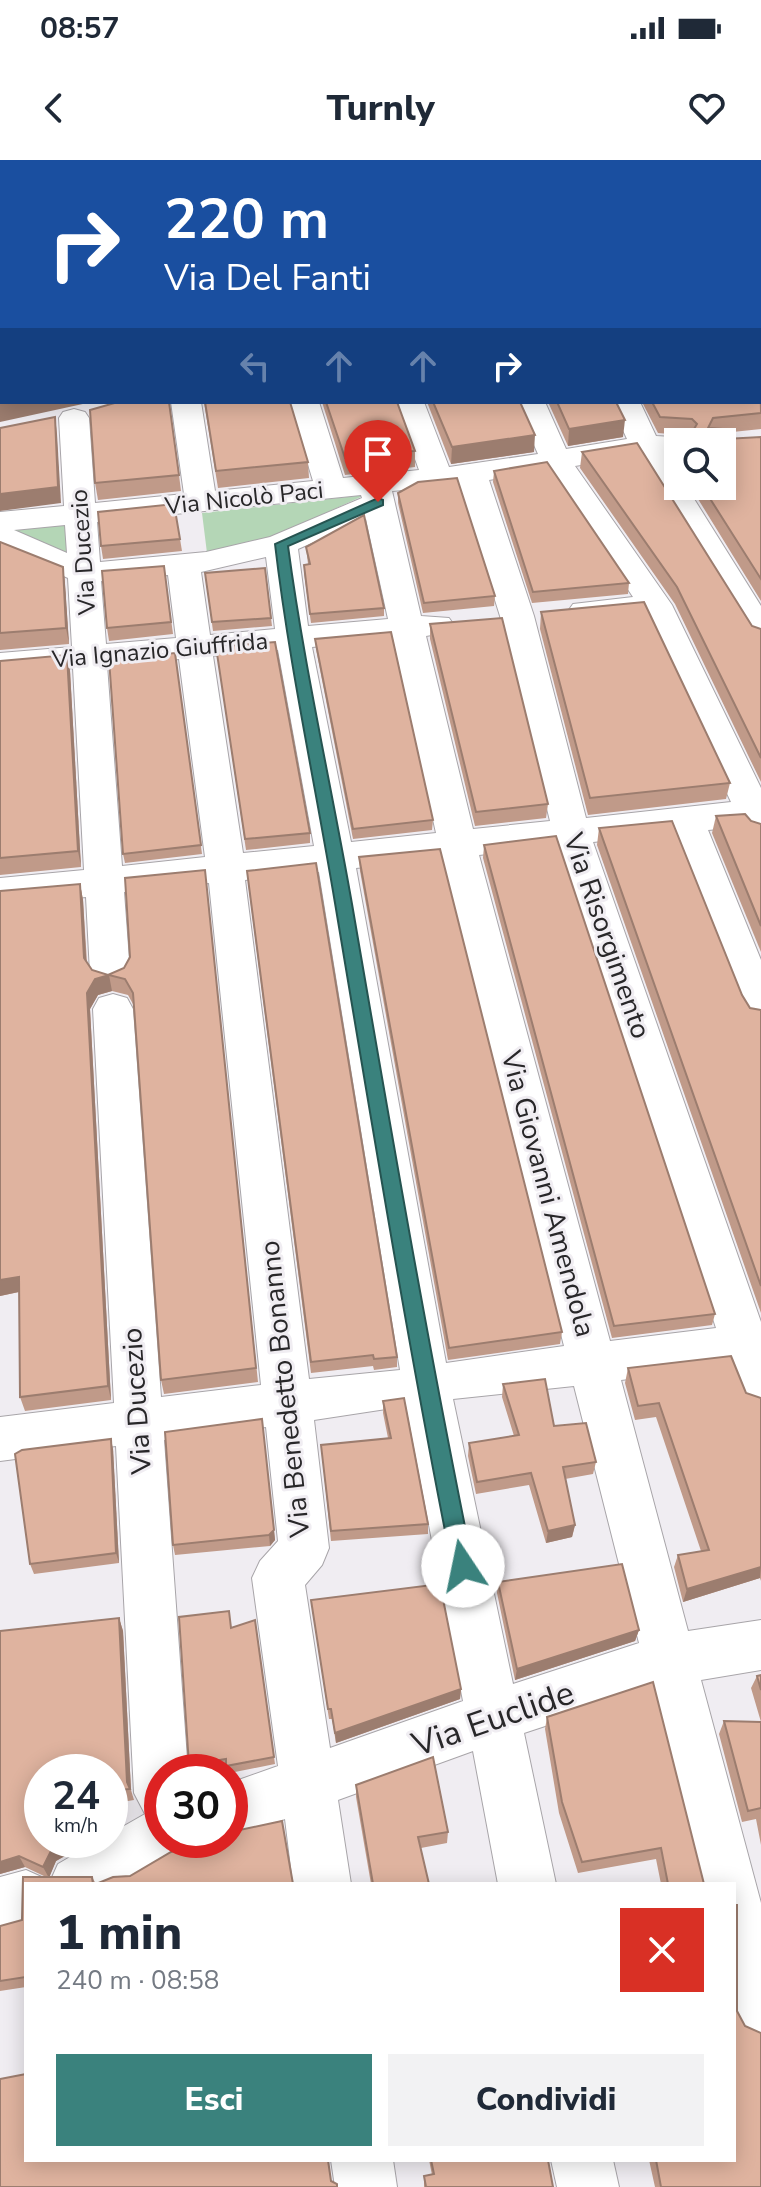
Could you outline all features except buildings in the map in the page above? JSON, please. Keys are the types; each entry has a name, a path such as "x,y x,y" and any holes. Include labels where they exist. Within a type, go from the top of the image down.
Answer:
{"street":[{"path":"186,404 201,503"},
{"path":"305,404 331,489"},
{"name":"Via Risorgimento","path":"410,404 454,476 491,619 571,832 753,1345 761,1391"},
{"path":"0,892 104,881 227,876 335,856 685,821 758,817 655,605 556,460 531,404"},
{"path":"626,404 645,445 750,596 761,633"},
{"name":"Via Ducezio","path":"72,418 85,573 159,1754"},
{"name":"Via Nicolò Paci","path":"0,522 331,489 377,493 454,476 664,444"},
{"path":"0,536 85,573 206,562 281,544 377,493"},
{"name":"Via Giovanni Amendola","path":"377,493 457,843 727,1882"},
{"path":"281,544 293,638 335,856 426,1385 527,1882"},
{"name":"Via Benedetto Bonanno","path":"183,564 227,876 304,1548 278,1578 322,1882"},
{"name":"Via Ignazio Giuffrida","path":"0,664 655,605"},
{"path":"685,821 761,1010"},
{"path":"457,1380 753,1345"},
{"path":"0,1439 395,1389"},
{"name":"Via Euclide","path":"248,1805 493,1717 670,1659 761,1645"},
{"path":"81,1882 144,1846"},
{"path":"0,1906 24,1900"},
{"path":"736,1915 761,2011"},
{"path":"362,2162 366,2187"},
{"path":"582,2162 588,2187"}],"green space":[{"path":"365,495 273,537 207,553 202,513"},
{"path":"69,525 72,559 12,529"}],"route":[{"path":"378,502 281,544 293,638 335,856 426,1385 463,1566"}]}
